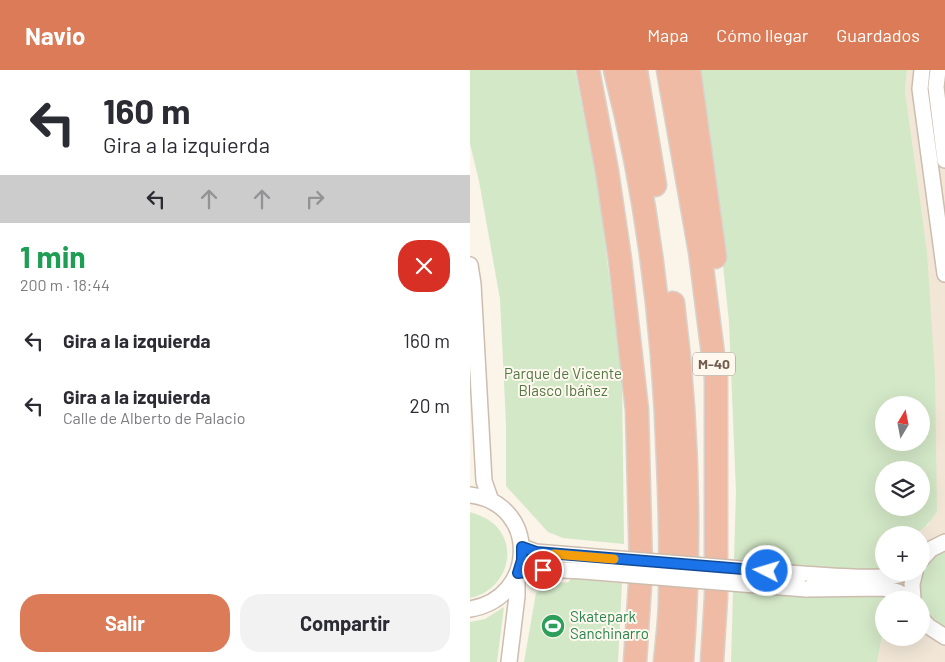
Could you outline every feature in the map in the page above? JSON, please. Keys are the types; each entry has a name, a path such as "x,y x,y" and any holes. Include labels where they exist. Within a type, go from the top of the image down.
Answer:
{"highway":[{"path":"615,70 640,186 660,331 667,417 670,504 670,599 665,662"},
{"name":"M-40","path":"636,70 665,245 680,362 684,439 687,597 682,662"},
{"name":"M-40","path":"668,70 700,252 716,378 716,597 712,662"},
{"path":"689,70 721,309 730,444 722,662"},
{"path":"589,73 607,171 620,259 637,410 641,569 635,662"}],"street":[{"path":"922,70 920,89 945,274"},
{"path":"938,70 936,87 945,160"},
{"path":"470,265 473,284 484,481 492,501"},
{"path":"470,495 492,501 512,520 519,533 522,560 518,574 509,662"},
{"path":"930,551 944,541"},
{"path":"522,547 578,563 804,581 883,588 894,591"},
{"path":"518,574 578,563"},
{"path":"470,609 486,605 499,598 510,588 518,574"},
{"path":"804,581 875,577"},
{"path":"930,628 943,638"}],"shaded area":[{"path":"907,70 945,70 945,662 877,662 880,646 930,646 930,591 892,591 894,581 930,581 930,526 926,526 929,524 930,516 930,461 926,461 925,451 930,451 930,396 922,396 909,134 905,91"}],"green space":[{"name":"Parque de Vicente Blasco Ibáñez","path":"470,70 575,70 598,187 622,380 624,544 563,538 548,532 506,486 506,425 500,299 479,181 470,144"},
{"path":"698,70 907,70 905,91 927,252 935,376 937,511 926,526 875,526 875,581 894,581 892,591 875,591 875,646 880,646 877,662 731,662 736,492 729,322 718,218"},
{"path":"470,512 494,524 502,534 506,545 507,557 500,579 482,594 470,598"},
{"path":"945,549 945,629 930,618 930,591 919,591 920,581 930,581 930,561"},
{"path":"571,579 622,583 618,662 524,662 536,593 550,584 568,582"},
{"path":"504,607 497,662 470,662 470,622 485,619"}],"slow traffic":[{"path":"554,554 614,559"}],"place":[{"name":"Skatepark Sanchinarro","path":"553,626"}],"route":[{"path":"543,570 518,573 522,560 522,547 536,552 767,571"}]}
